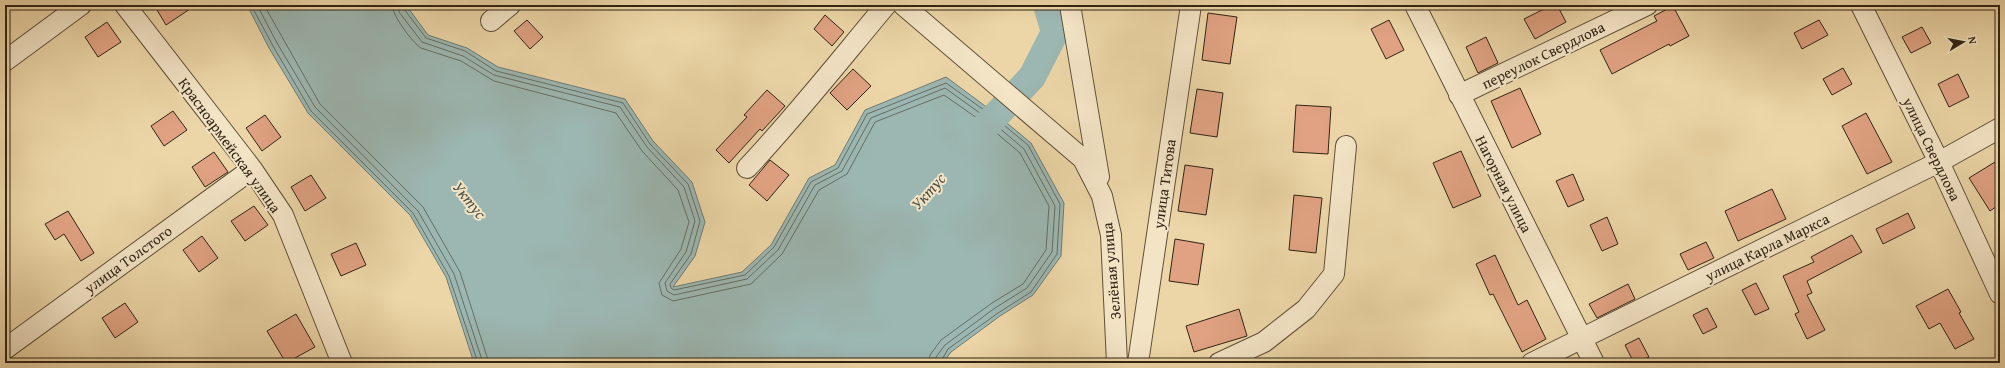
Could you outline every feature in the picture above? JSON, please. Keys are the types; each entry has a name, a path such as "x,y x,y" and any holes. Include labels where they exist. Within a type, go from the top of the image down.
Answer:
{"street":[{"path":"5,61 81,5"},
{"name":"Красноармейская улица","path":"125,5 252,169 283,215 342,363"},
{"path":"491,21 510,5"},
{"path":"747,168 784,130 814,91 886,5"},
{"name":"Зелёная улица","path":"903,5 1083,159 1102,196 1110,235 1117,363"},
{"path":"1070,5 1102,196"},
{"name":"улица Титова","path":"1138,363 1191,5"},
{"name":"Нагорная улица","path":"1415,5 1594,363"},
{"name":"переулок Свердлова","path":"1460,95 1648,5"},
{"name":"улица Свердлова","path":"1861,5 1939,162 2000,294"},
{"name":"улица Карла Маркса","path":"1532,363 1939,162 2000,128"},
{"path":"1218,363 1264,342 1306,309 1334,274 1346,146"},
{"name":"улица Толстого","path":"5,349 252,169"}],"water":[{"path":"247,5 406,5 428,35 467,48 498,67 625,99 653,141 692,182 705,222 695,256 673,287 742,272 771,245 809,178 835,165 865,110 946,77 996,114 1031,143 1064,203 1061,256 1033,295 1000,316 951,352 943,363 474,363 446,277 410,215 308,113 269,48"}],"building":[{"path":"154,5 196,5 166,25"},
{"path":"1552,5 1557,5 1566,22 1535,39 1524,19"},
{"path":"1673,6 1689,36 1670,46 1669,44 1612,74 1600,50 1657,21 1654,16"},
{"path":"1208,13 1237,17 1230,64 1202,60"},
{"path":"825,15 844,32 832,46 814,29"},
{"path":"527,20 543,37 530,49 514,31"},
{"path":"1389,20 1404,50 1386,59 1371,29"},
{"path":"1819,20 1828,35 1802,49 1794,33"},
{"path":"107,22 121,42 98,57 85,37"},
{"path":"1922,27 1931,43 1911,53 1902,37"},
{"path":"1486,37 1498,63 1478,73 1466,47"},
{"path":"1843,68 1852,84 1832,95 1823,79"},
{"path":"853,69 871,86 847,110 830,93"},
{"path":"1958,74 1969,97 1949,107 1938,84"},
{"path":"1520,88 1541,134 1512,148 1491,101"},
{"path":"1197,89 1223,93 1217,137 1190,133"},
{"path":"767,90 785,106 762,131 760,129 729,163 716,150 747,117 744,115"},
{"path":"1296,105 1331,107 1328,154 1293,152"},
{"path":"173,111 187,130 164,146 151,126"},
{"path":"1866,113 1892,162 1867,174 1842,126"},
{"path":"265,115 281,137 262,151 246,128"},
{"path":"1461,151 1481,196 1453,208 1433,163"},
{"path":"214,152 228,172 205,187 192,167"},
{"path":"770,160 789,175 767,201 749,185"},
{"path":"1995,162 2000,170 2000,204 1990,211 1969,178"},
{"path":"1185,165 1213,169 1206,215 1178,211"},
{"path":"1573,174 1584,200 1568,207 1556,181"},
{"path":"311,175 326,198 305,211 291,187"},
{"path":"1772,189 1786,219 1738,241 1725,211"},
{"path":"1294,195 1322,198 1316,253 1289,250"},
{"path":"254,206 268,225 245,241 231,221"},
{"path":"68,211 94,253 81,261 64,234 55,240 45,224"},
{"path":"1908,213 1915,228 1883,244 1876,229"},
{"path":"1607,217 1618,244 1602,251 1590,225"},
{"path":"1852,235 1862,252 1807,281 1812,293 1807,295 1825,330 1807,339 1795,314 1799,312 1783,276 1814,262 1811,257"},
{"path":"202,236 218,258 199,272 183,250"},
{"path":"1175,239 1204,244 1198,285 1169,281"},
{"path":"1706,242 1714,258 1688,270 1680,254"},
{"path":"356,243 366,265 341,276 331,254"},
{"path":"1495,255 1518,305 1527,300 1546,339 1522,352 1493,294 1490,295 1476,264"},
{"path":"1756,283 1769,309 1755,315 1742,290"},
{"path":"1628,284 1635,299 1597,318 1589,304"},
{"path":"1948,289 1961,312 1959,313 1974,339 1955,349 1940,323 1929,329 1916,306"},
{"path":"125,303 138,322 115,338 102,318"},
{"path":"1707,308 1717,327 1703,334 1693,315"},
{"path":"1239,309 1247,336 1194,352 1186,326"},
{"path":"296,314 315,347 286,363 267,331"},
{"path":"1639,338 1649,357 1634,363 1625,345"}],"waterway":[{"name":"Уктус","path":"971,142 1032,77 1055,32 1047,5"}]}
